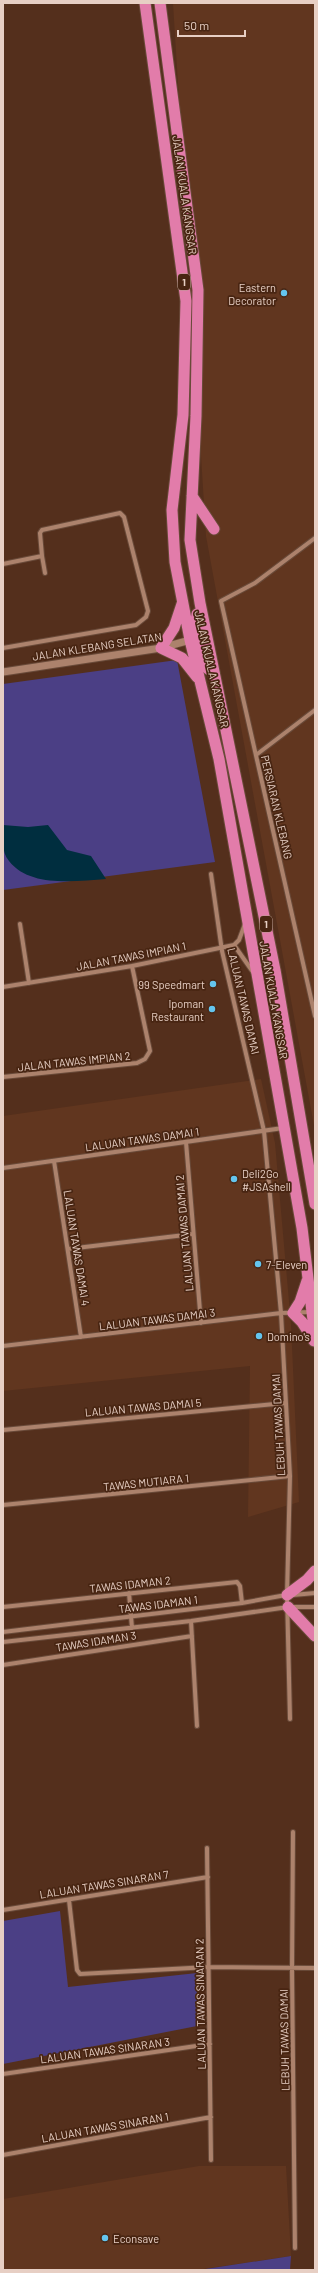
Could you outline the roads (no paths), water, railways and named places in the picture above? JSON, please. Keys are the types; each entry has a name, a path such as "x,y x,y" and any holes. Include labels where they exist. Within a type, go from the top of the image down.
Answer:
{"highway":[{"name":"JALAN KUALA KANGSAR","path":"146,3 186,301 183,415 172,510 172,537 183,602 200,681 220,759 257,980 302,1228 314,1312 315,1337"},
{"name":"JALAN KUALA KANGSAR","path":"160,3 198,290 196,416 190,540 198,593 275,970 315,1204"},
{"path":"192,496 214,530"},
{"path":"198,593 197,629 192,639 208,668 221,726 227,735"},
{"path":"183,602 174,628 161,648 182,658 200,681"},
{"path":"309,1277 300,1302 287,1313 302,1322 315,1343"},
{"path":"287,1595 315,1571"},
{"path":"288,1607 315,1636"}],"street":[{"path":"3,648 136,625 146,617 148,611 124,517 120,513 42,530 40,533 45,573"},
{"name":"PERSIARAN KLEBANG","path":"315,538 255,583 221,601 315,1016"},
{"path":"3,564 42,556"},
{"name":"JALAN KLEBANG SELATAN","path":"3,672 161,648 192,639"},
{"path":"256,755 315,710"},
{"name":"LALUAN TAWAS DAMAI","path":"210,874 221,947 264,1131"},
{"path":"247,920 239,940 234,945 257,980"},
{"path":"20,924 29,983"},
{"name":"JALAN TAWAS IMPIAN 1","path":"3,987 132,966 234,945"},
{"name":"JALAN TAWAS IMPIAN 2","path":"3,1077 138,1063 144,1059 150,1051 132,966"},
{"name":"LALUAN TAWAS DAMAI 1","path":"3,1168 284,1128"},
{"name":"LEBUH TAWAS DAMAI","path":"264,1131 287,1313 286,1403 290,1476 287,1595 290,1719"},
{"name":"LALUAN TAWAS DAMAI 2","path":"186,1142 201,1323"},
{"name":"LALUAN TAWAS DAMAI 4","path":"54,1161 81,1337"},
{"path":"68,1249 194,1234"},
{"name":"LALUAN TAWAS DAMAI 3","path":"3,1346 287,1313 314,1312"},
{"name":"LALUAN TAWAS DAMAI 5","path":"3,1430 286,1403"},
{"name":"TAWAS MUTIARA 1","path":"3,1505 290,1476"},
{"name":"TAWAS IDAMAN 2","path":"3,1607 237,1582 240,1586 242,1603"},
{"path":"129,1593 132,1628"},
{"name":"TAWAS IDAMAN 1","path":"3,1632 242,1603 287,1595 315,1593"},
{"name":"TAWAS IDAMAN 1","path":"3,1642 191,1621 288,1607 315,1607"},
{"path":"191,1621 196,1726"},
{"name":"TAWAS IDAMAN 3","path":"3,1664 192,1636"},
{"name":"LEBUH TAWAS DAMAI","path":"293,1832 292,1969 295,2248"},
{"name":"LALUAN TAWAS SINARAN 2","path":"207,1848 212,2160"},
{"name":"LALUAN TAWAS SINARAN 7","path":"3,1910 208,1877"},
{"path":"69,1900 77,1970 80,1974 209,1967 292,1969 315,1968"},
{"name":"LALUAN TAWAS SINARAN 3","path":"3,2074 210,2044"},
{"name":"LALUAN TAWAS SINARAN 1","path":"3,2155 211,2117"}],"water":[{"path":"3,825 28,827 48,825 67,850 91,856 106,879 54,881 41,879 18,870 6,857 3,844"}],"place":[{"name":"Eastern Decorator","path":"284,293"},
{"name":"99 Speedmart","path":"213,984"},
{"name":"Ipoman Restaurant","path":"212,1009"},
{"name":"Deli2Go #JSAshell","path":"234,1179"},
{"name":"7-Eleven","path":"258,1264"},
{"name":"Domino's","path":"259,1336"},
{"name":"Econsave","path":"105,2238"}]}
